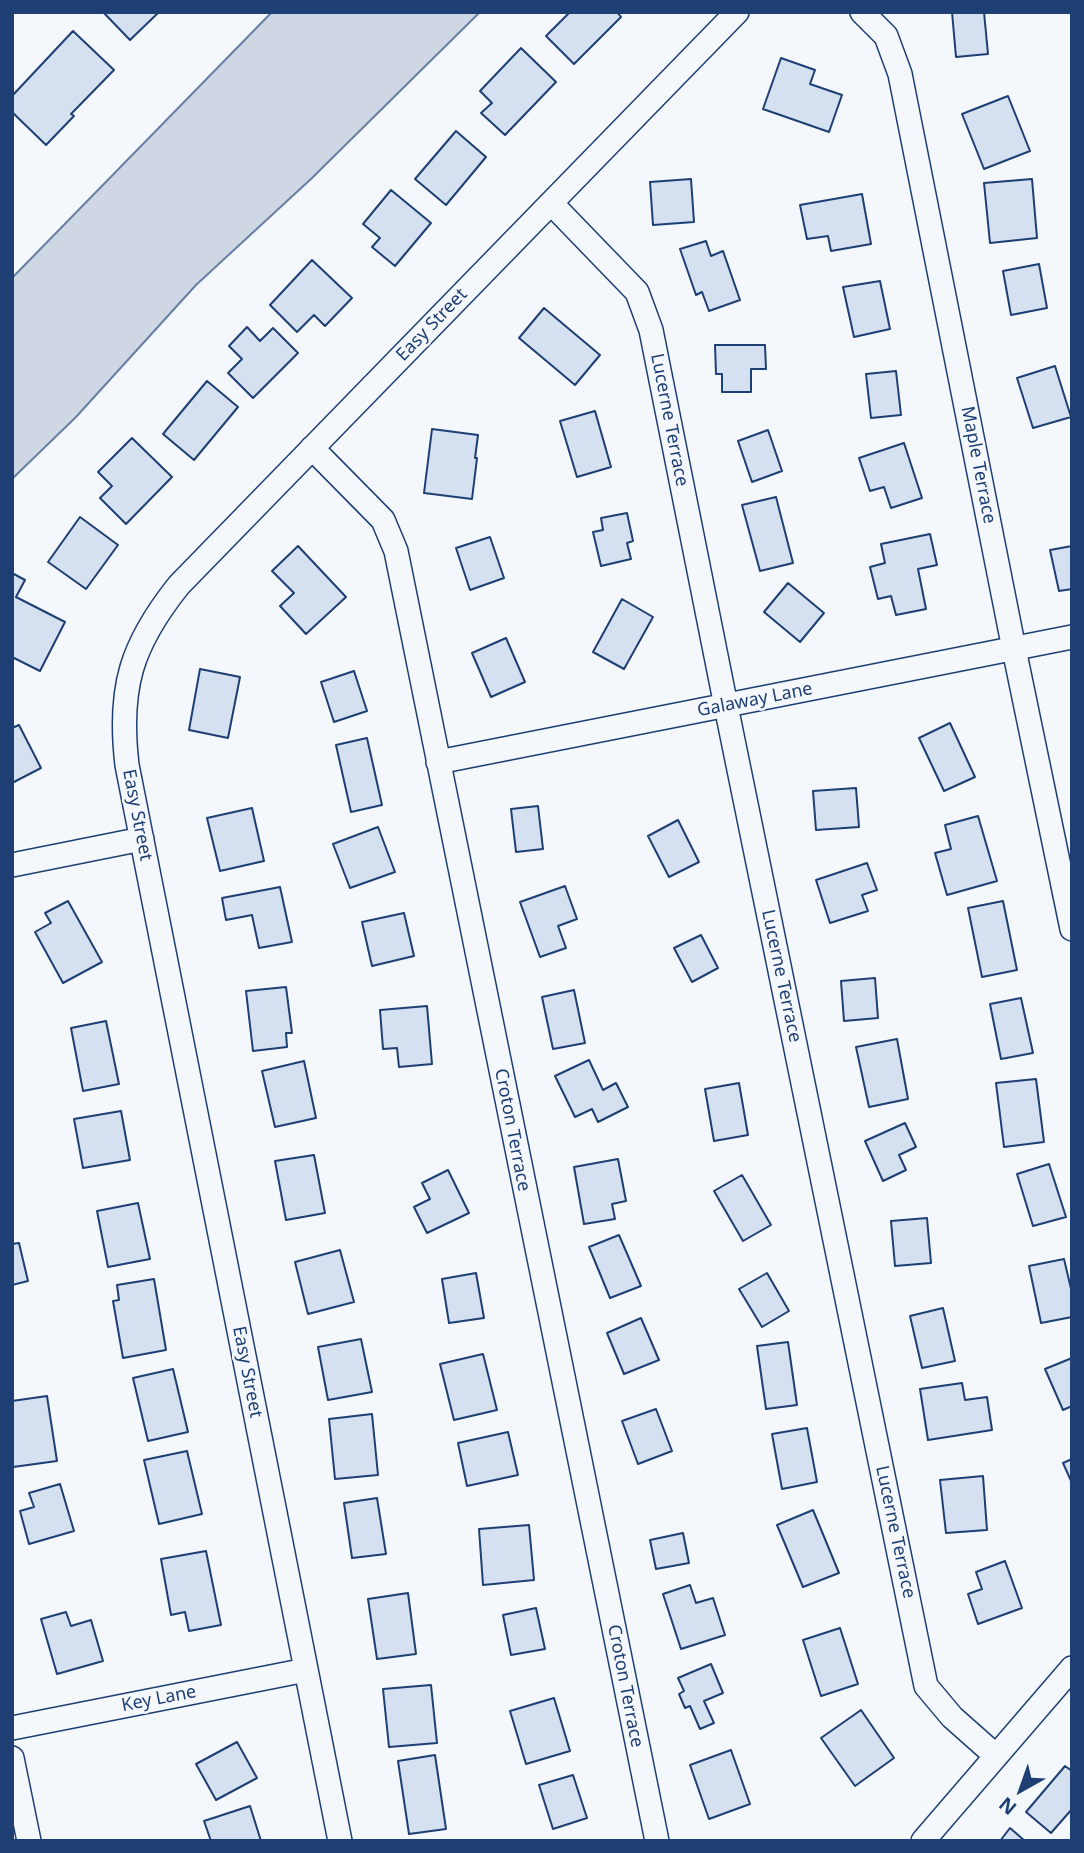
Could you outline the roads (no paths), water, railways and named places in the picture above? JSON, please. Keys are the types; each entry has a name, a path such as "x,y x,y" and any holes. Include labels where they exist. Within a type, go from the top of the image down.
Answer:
{"street":[{"name":"Easy Street","path":"340,1841 127,765 123,732 125,699 131,668 143,638 159,610 179,584 737,12"},
{"name":"Maple Terrace","path":"862,12 886,36 900,74 1072,929"},
{"name":"Lucerne Terrace","path":"551,203 637,292 652,330 926,1686 952,1717 996,1756"},
{"name":"Croton Terrace","path":"312,448 383,520 396,551 657,1841"},
{"name":"Galaway Lane","path":"438,762 1072,637"},
{"path":"12,865 142,839"},
{"path":"923,1841 1072,1668"},
{"name":"Key Lane","path":"12,1728 306,1670"},
{"path":"12,1758 29,1841"}]}
